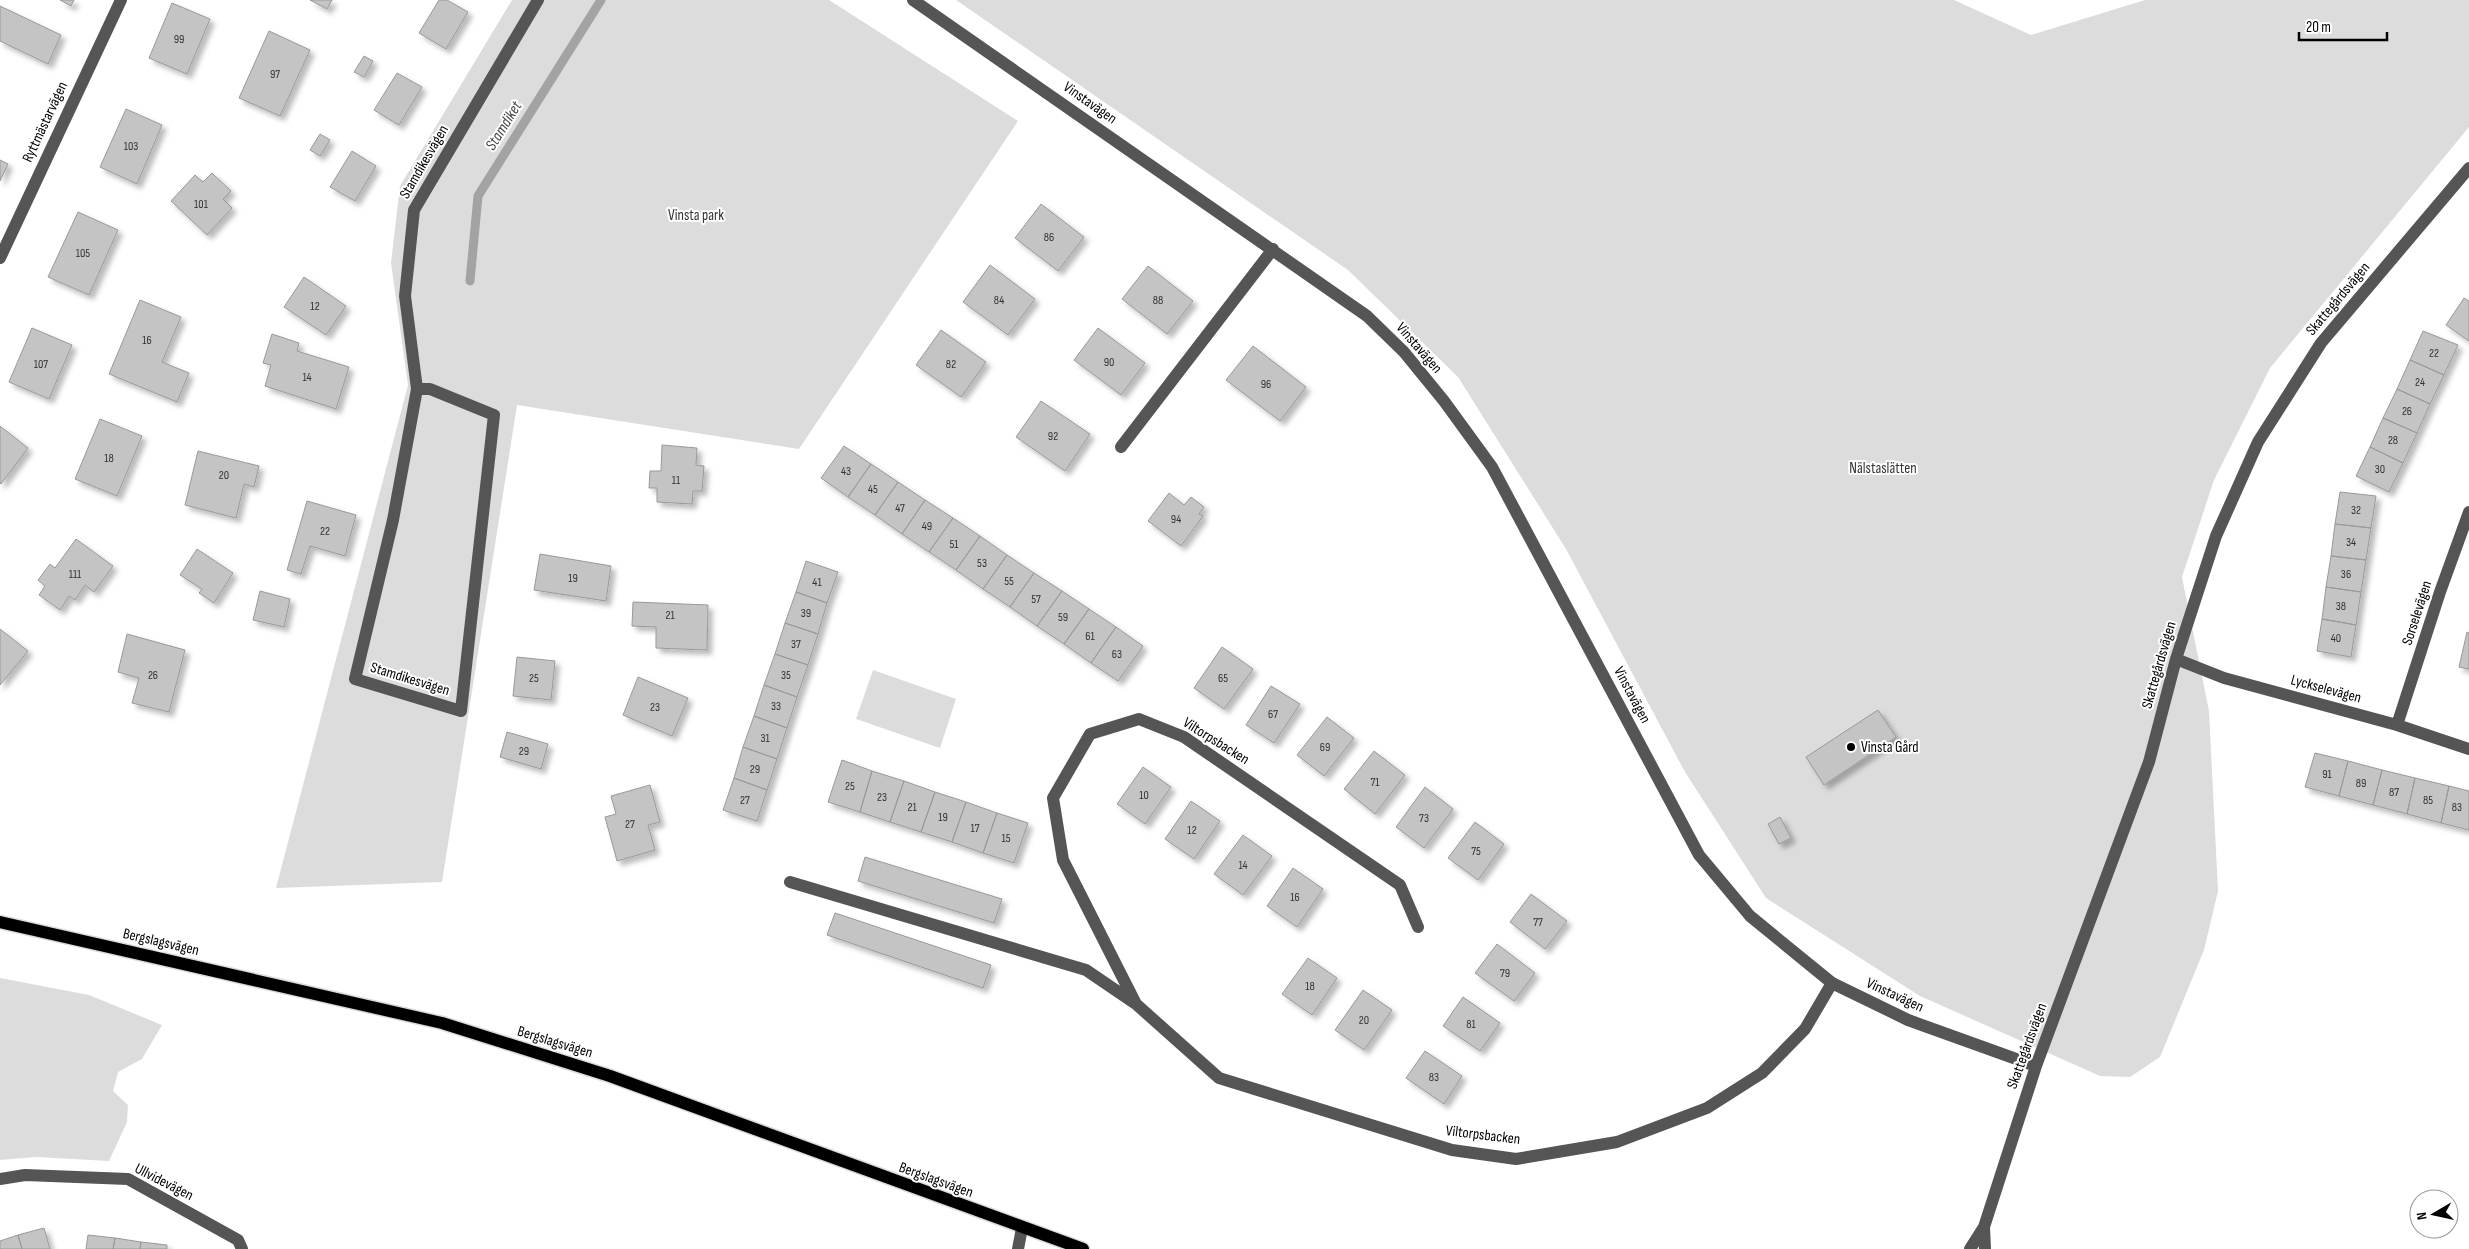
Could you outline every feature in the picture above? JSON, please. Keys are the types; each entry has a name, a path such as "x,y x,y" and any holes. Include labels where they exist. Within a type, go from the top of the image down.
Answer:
{"main road":[{"name":"Bergslagsvägen","path":"0,922 442,1023 610,1076 1083,1249"}],"street":[{"name":"Ryttmästarvägen","path":"0,258 121,0"},
{"name":"Stamdikesvägen","path":"416,389 430,389 494,415 461,711 355,679 393,520 416,389 405,296 414,210 538,0"},
{"name":"Vinstavägen","path":"913,0 1367,316 1404,352 1444,401 1492,467 1699,856 1750,916 1832,983 1908,1020 2036,1066"},
{"name":"Skattegårdsvägen","path":"1970,1249 1984,1227 2036,1066 2149,762 2176,660 2216,536 2258,442 2321,343 2469,168"},
{"path":"1122,448 1273,250"},
{"name":"Sorselevägen","path":"2397,725 2440,592 2469,512"},
{"name":"Lyckselevägen","path":"2176,660 2224,678 2397,725 2469,749"},
{"name":"Viltorpsbacken","path":"1136,1004 1063,860 1053,798 1090,734 1139,719 1184,736 1400,885 1418,927"},
{"name":"Viltorpsbacken","path":"790,882 1086,970 1136,1004 1219,1078 1452,1150 1516,1159 1617,1142 1707,1108 1762,1073 1805,1029 1832,983"},
{"name":"Ullvidevägen","path":"0,1179 24,1175 128,1179 238,1240 242,1249"},
{"name":"Skattegårdsvägen","path":"1984,1227 1985,1249"},
{"path":"1018,1249 1022,1228"}],"green space":[{"name":"Vinsta park","path":"512,0 829,0 1018,121 799,449 517,405 442,882 276,888 408,385 391,263 400,186"},
{"name":"Nälstaslätten","path":"956,0 1954,0 2031,35 2145,0 2469,0 2469,127 2270,368 2214,480 2182,577 2209,711 2218,891 2204,950 2160,1057 2130,1077 2100,1076 1920,996 1766,898 1685,772 1566,549 1458,377 1348,270"},
{"path":"873,670 956,699 940,748 856,719"},
{"path":"0,978 89,995 162,1025 142,1059 118,1072 113,1091 128,1105 127,1122 109,1161 36,1157 0,1160"}],"building":[{"path":"60,0 74,0 71,6"},
{"path":"310,0 332,0 327,9"},
{"path":"439,0 447,0 468,12 446,49 419,33"},
{"path":"172,3 210,19 187,74 149,58"},
{"path":"0,6 61,35 48,64 0,41"},
{"path":"269,31 310,50 280,116 239,98"},
{"path":"364,56 373,61 364,77 354,72"},
{"path":"397,73 422,87 399,125 374,110"},
{"path":"126,109 162,125 137,184 100,167"},
{"path":"320,134 330,140 320,156 310,150"},
{"path":"352,151 376,166 355,201 330,187"},
{"path":"0,160 8,164 0,181"},
{"path":"212,173 231,191 223,199 232,208 207,235 171,201 195,175 203,182"},
{"path":"1041,204 1084,237 1058,271 1015,238"},
{"path":"78,212 118,230 89,295 48,277"},
{"path":"990,265 1035,299 1008,335 963,302"},
{"path":"1148,266 1193,301 1167,334 1122,299"},
{"path":"304,277 346,306 326,335 284,307"},
{"path":"2464,298 2469,301 2469,341 2446,325"},
{"path":"140,300 181,317 162,362 189,373 177,402 109,374"},
{"path":"32,328 72,345 49,399 9,382"},
{"path":"1098,328 1145,363 1121,395 1074,360"},
{"path":"941,330 986,362 961,397 916,365"},
{"path":"2423,331 2458,345 2444,375 2410,360"},
{"path":"272,334 299,343 297,351 349,367 336,409 265,386 271,365 263,363"},
{"path":"1253,346 1306,387 1280,421 1226,380"},
{"path":"2410,360 2444,375 2430,404 2397,389"},
{"path":"2397,389 2430,404 2417,433 2383,418"},
{"path":"1041,401 1090,434 1065,471 1016,437"},
{"path":"2383,418 2417,433 2403,463 2370,447"},
{"path":"100,419 142,436 117,496 75,479"},
{"path":"0,426 28,448 1,484 0,483"},
{"path":"662,445 697,448 696,465 704,466 702,491 693,491 692,504 657,502 657,488 649,488 650,471 661,471"},
{"path":"844,446 871,464 848,497 821,478"},
{"path":"2370,447 2403,463 2389,492 2356,476"},
{"path":"198,451 259,466 254,487 244,484 236,518 185,505"},
{"path":"871,464 898,482 875,515 848,497"},
{"path":"898,482 925,500 902,534 875,515"},
{"path":"2340,492 2376,496 2371,528 2335,524"},
{"path":"1169,493 1184,505 1191,497 1204,507 1199,514 1203,516 1181,546 1148,521"},
{"path":"925,500 953,518 929,552 902,534"},
{"path":"307,501 356,515 345,556 310,546 301,574 287,570"},
{"path":"953,518 980,536 956,570 929,552"},
{"path":"2335,524 2371,528 2366,560 2331,556"},
{"path":"980,536 1007,555 983,589 956,570"},
{"path":"76,539 113,566 94,592 85,585 75,600 69,596 60,610 39,595 45,586 38,580 50,564 55,568"},
{"path":"197,549 233,573 214,603 199,593 202,589 180,575"},
{"path":"540,554 611,566 606,601 534,590"},
{"path":"1007,555 1034,573 1010,607 983,589"},
{"path":"2331,556 2366,560 2361,592 2326,587"},
{"path":"806,561 838,572 827,603 796,592"},
{"path":"1034,573 1062,591 1037,626 1010,607"},
{"path":"2326,587 2361,592 2356,625 2322,619"},
{"path":"260,591 290,599 284,627 253,620"},
{"path":"1062,591 1089,609 1064,644 1037,626"},
{"path":"796,592 827,603 818,634 785,623"},
{"path":"633,602 708,605 707,650 656,648 656,627 632,626"},
{"path":"1089,609 1116,627 1091,663 1064,644"},
{"path":"2322,619 2356,625 2351,657 2317,651"},
{"path":"785,623 818,634 808,665 775,654"},
{"path":"1116,627 1143,646 1118,681 1091,663"},
{"path":"0,629 28,651 0,685"},
{"path":"2467,632 2469,633 2469,669 2459,667"},
{"path":"127,634 185,650 169,712 132,703 139,678 118,672"},
{"path":"1222,647 1253,669 1224,709 1194,688"},
{"path":"775,654 808,665 797,697 764,685"},
{"path":"517,657 555,661 551,700 513,696"},
{"path":"638,677 688,698 672,736 623,715"},
{"path":"764,685 797,697 787,728 754,716"},
{"path":"1271,686 1300,704 1274,743 1246,725"},
{"name":"Vinsta Gård","path":"1878,710 1896,737 1824,785 1806,757"},
{"path":"754,716 787,728 777,759 743,747"},
{"path":"1327,717 1354,738 1324,776 1297,755"},
{"path":"507,732 548,744 541,769 500,757"},
{"path":"743,747 777,759 767,790 734,778"},
{"path":"1374,751 1405,775 1375,814 1344,789"},
{"path":"2315,753 2348,761 2339,796 2305,787"},
{"path":"842,760 872,771 860,812 828,802"},
{"path":"2348,761 2382,770 2373,805 2339,796"},
{"path":"1143,767 1171,787 1145,824 1117,804"},
{"path":"2382,770 2415,778 2407,814 2373,805"},
{"path":"872,771 904,781 890,822 860,812"},
{"path":"734,778 767,790 757,821 723,810"},
{"path":"2415,778 2449,786 2441,823 2407,814"},
{"path":"904,781 935,792 921,832 890,822"},
{"path":"650,785 660,822 648,825 655,850 617,861 605,817 616,814 611,796"},
{"path":"2449,786 2469,791 2469,830 2441,823"},
{"path":"1425,787 1453,809 1424,848 1396,827"},
{"path":"935,792 966,802 952,842 921,832"},
{"path":"1191,801 1220,821 1194,859 1165,839"},
{"path":"966,802 997,813 983,853 952,842"},
{"path":"997,813 1028,823 1014,863 983,853"},
{"path":"1780,817 1791,838 1779,844 1768,824"},
{"path":"1475,822 1504,844 1478,880 1448,858"},
{"path":"1243,835 1272,856 1243,895 1214,874"},
{"path":"865,857 1002,899 994,923 858,881"},
{"path":"1293,868 1323,889 1297,927 1267,906"},
{"path":"1531,894 1567,921 1545,949 1510,922"},
{"path":"835,913 991,965 983,988 827,935"},
{"path":"1497,944 1535,973 1514,1001 1475,973"},
{"path":"1308,958 1337,978 1312,1015 1282,994"},
{"path":"1363,990 1392,1010 1364,1050 1335,1030"},
{"path":"1463,997 1500,1023 1480,1051 1443,1026"},
{"path":"1425,1051 1462,1076 1444,1104 1406,1078"},
{"path":"44,1228 50,1249 22,1249 18,1235"},
{"path":"18,1235 22,1249 0,1249 0,1241"},
{"path":"88,1235 115,1238 113,1249 86,1249"},
{"path":"115,1238 141,1242 140,1249 113,1249"},
{"path":"141,1242 167,1245 167,1249 140,1249"}],"waterway":[{"name":"Stamdiket","path":"470,281 478,196 601,0"}],"place":[{"name":"Vinsta Gård","path":"1851,747"}]}
